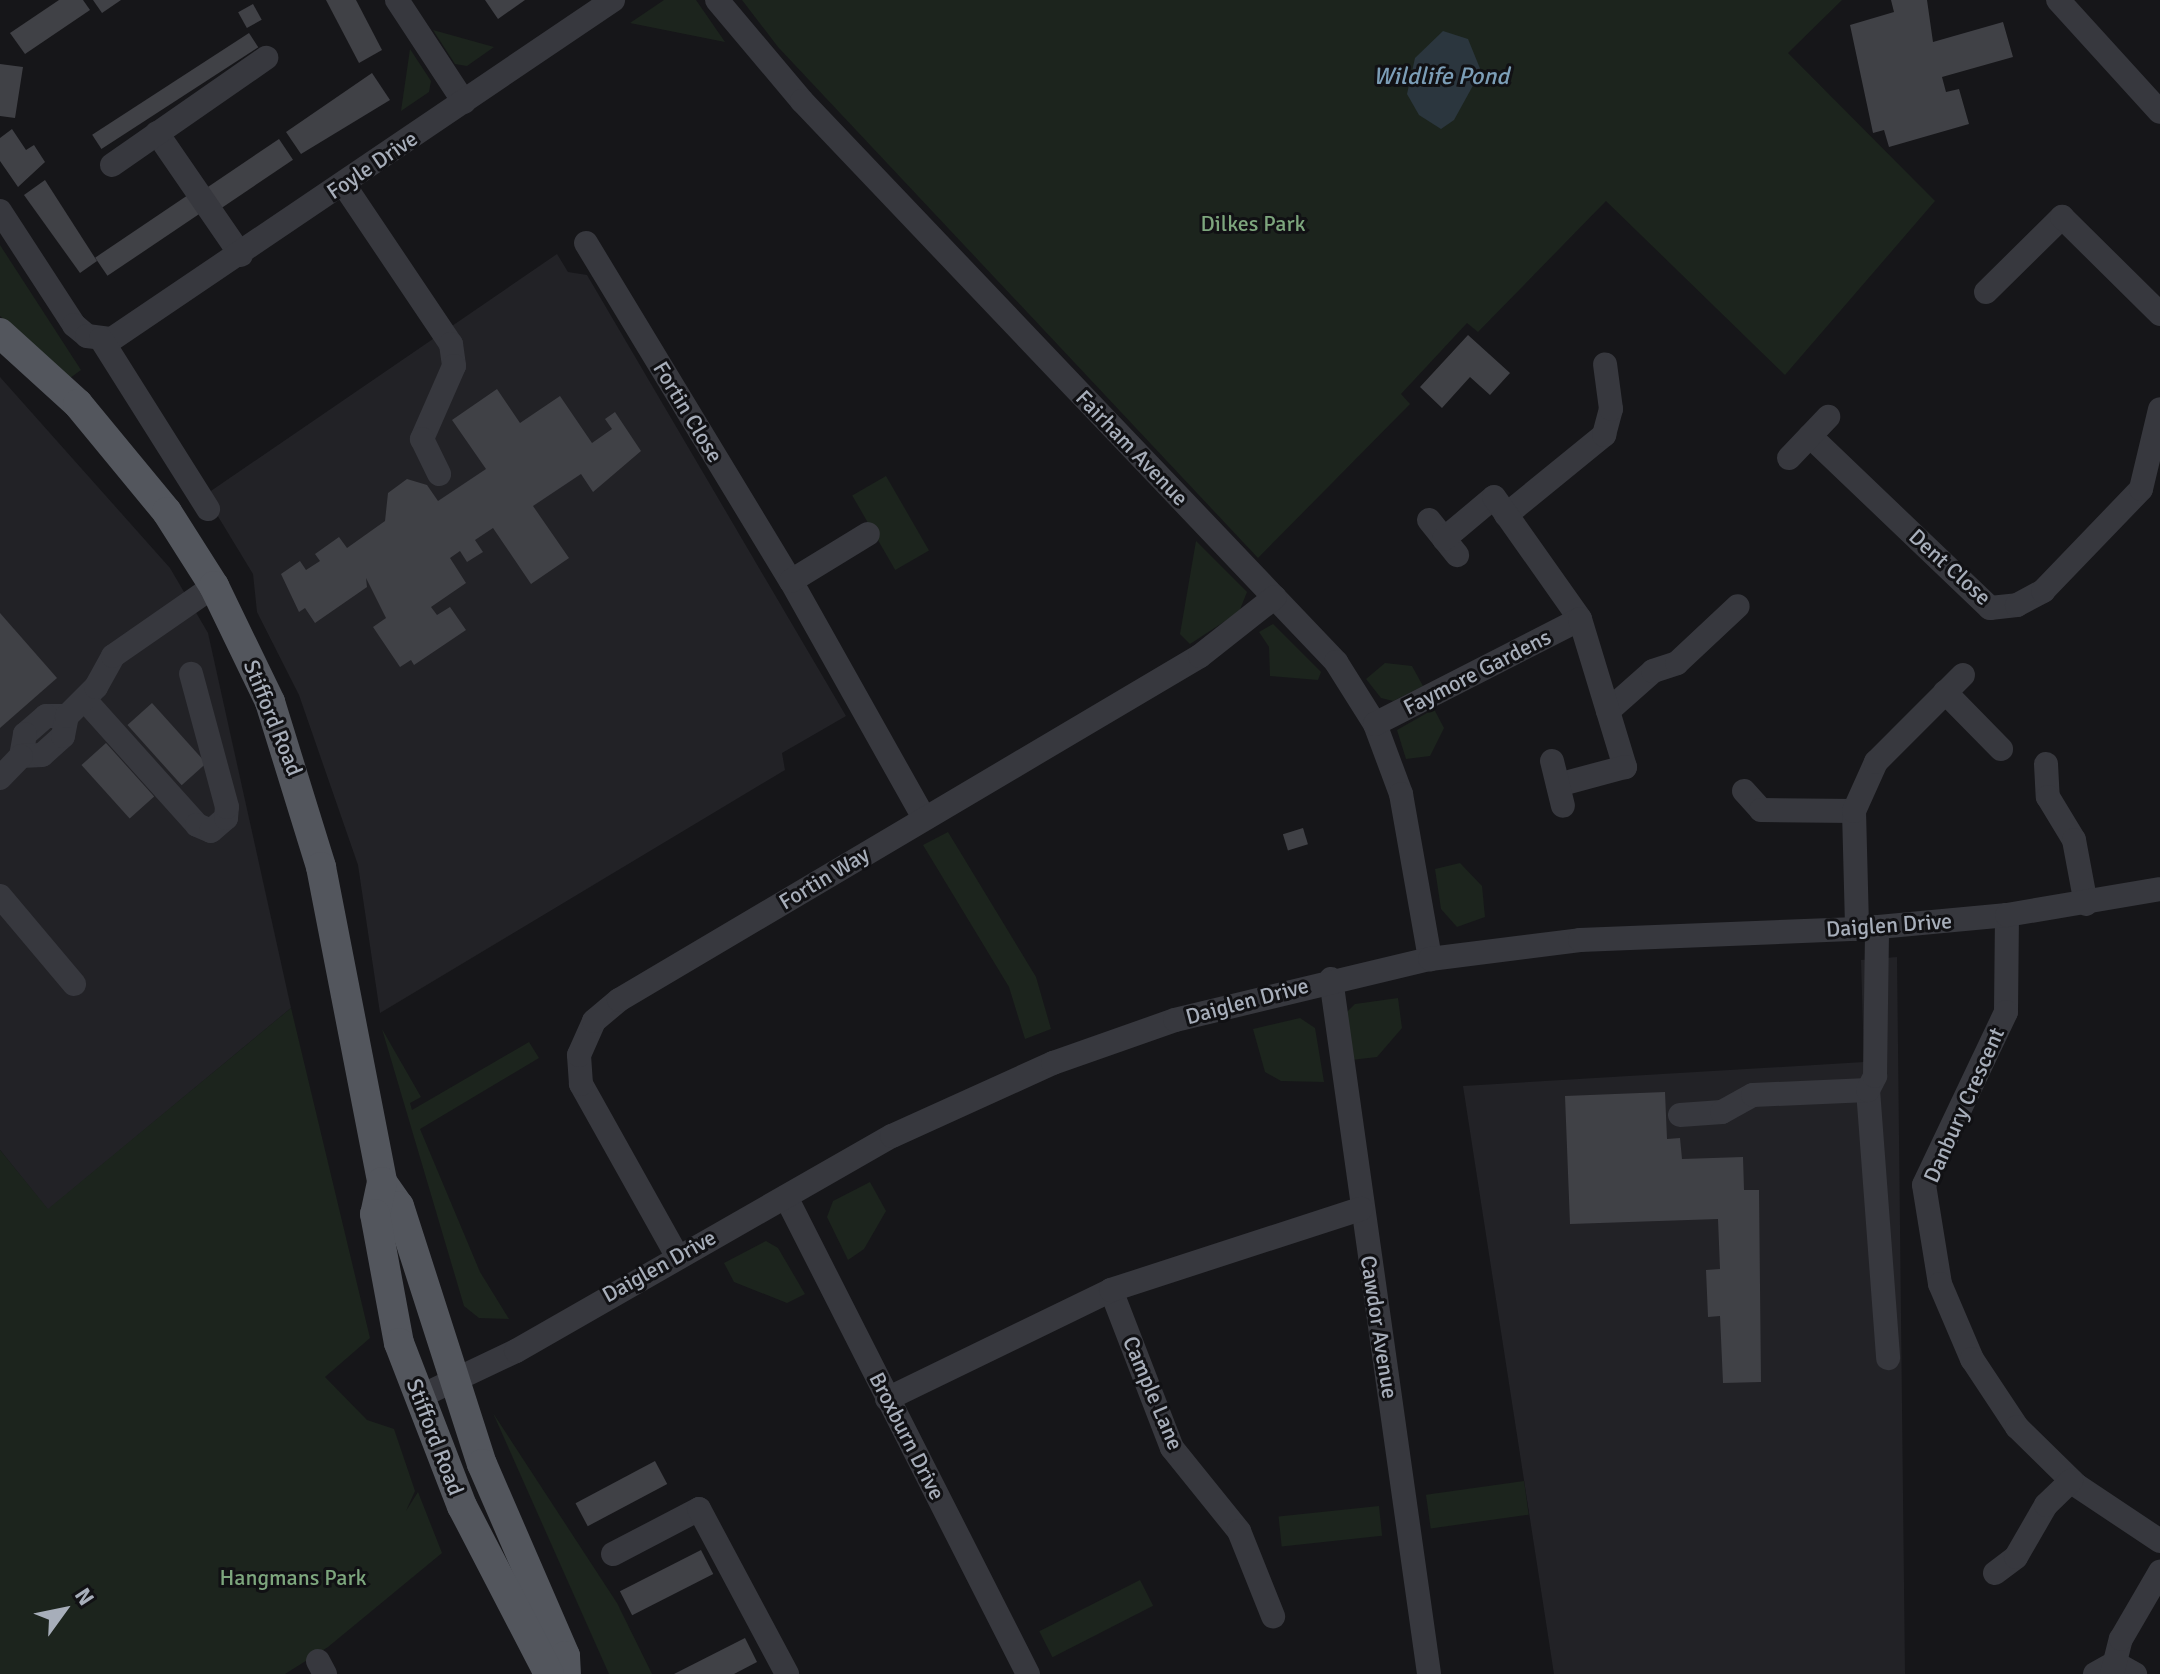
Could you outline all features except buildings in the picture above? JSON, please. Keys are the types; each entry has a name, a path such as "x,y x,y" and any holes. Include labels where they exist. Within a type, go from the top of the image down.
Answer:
{"main road":[{"name":"Stifford Road","path":"0,333 122,455 214,586 270,702 307,808 382,1182 375,1214 399,1343 497,1583 549,1674"},
{"name":"Stifford Road","path":"382,1182 399,1206 482,1464 565,1656 566,1674"}],"street":[{"path":"397,0 464,102"},
{"name":"Foyle Drive","path":"101,339 132,331 613,0"},
{"name":"Fairham Avenue","path":"717,0 802,101 1336,662 1375,724 1401,794 1430,959"},
{"path":"2058,0 2160,112"},
{"path":"112,165 266,58"},
{"path":"157,133 241,255"},
{"path":"344,185 451,344 454,366 422,439 439,474"},
{"path":"0,211 60,308 87,336 101,339 208,509"},
{"path":"1986,292 2062,217 2160,314"},
{"name":"Fortin Close","path":"586,243 791,581 924,818"},
{"path":"1443,538 1494,497 1506,515 1604,435 1611,409 1605,364"},
{"name":"Dent Close","path":"1810,436 1990,608 2017,605 2043,591 2141,489 2160,409"},
{"path":"1789,458 1828,417"},
{"name":"Faymore Gardens","path":"1506,515 1580,619 1625,767 1560,796 1552,761"},
{"path":"791,581 868,534"},
{"path":"0,778 21,756 42,755 63,736 76,708 113,656 214,586"},
{"name":"Fortin Way","path":"676,1254 581,1084 579,1055 594,1021 619,1000 1200,656 1275,597"},
{"path":"1608,711 1653,671 1677,663 1738,606"},
{"name":"Faymore Gardens","path":"1375,724 1580,619"},
{"path":"76,708 197,825 211,831 226,818 227,807 191,674"},
{"path":"1888,1358 1868,1090 1875,1076 1867,928 1854,811 1876,762 1963,675"},
{"path":"1945,692 2001,749"},
{"path":"2046,764 2048,797 2074,840 2086,904"},
{"path":"1744,791 1761,810 1854,811"},
{"name":"Daiglen Drive","path":"419,1397 456,1383 676,1254 786,1197 892,1136 1053,1063 1175,1020 1331,979 1430,959 1580,940 1867,928 2007,915 2160,889"},
{"path":"0,896 74,984"},
{"name":"Danbury Crescent","path":"2007,915 2006,1012 1924,1185 1940,1284 1972,1359 2017,1427 2071,1481 2160,1541"},
{"name":"Cawdor Avenue","path":"1331,979 1361,1209 1429,1674"},
{"path":"1680,1115 1722,1112 1753,1095 1868,1090"},
{"name":"Broxburn Drive","path":"786,1197 1028,1674"},
{"path":"887,1399 1111,1290 1361,1209"},
{"name":"Cample Lane","path":"1111,1290 1172,1448 1239,1531 1273,1616"},
{"path":"1995,1573 2016,1557 2046,1505 2071,1481"},
{"path":"613,1554 699,1509 787,1674"},
{"path":"2114,1671 2121,1639 2160,1572"}],"shaded area":[{"path":"557,254 568,272 587,275 846,716 782,753 785,770 380,1013 358,865 299,695 257,612 253,574 205,495"},
{"path":"0,377 170,568 208,633 291,1008 48,1210 0,1150"},
{"path":"1897,957 1905,1674 1554,1674 1463,1086 1864,1062 1861,960"}],"green space":[{"path":"664,0 696,0 725,42 630,23"},
{"name":"Dilkes Park","path":"742,0 1842,0 1788,53 1935,201 1785,375 1606,201 1478,332 1467,323 1401,394 1410,404 1258,558 778,47"},
{"path":"433,30 494,47 467,66 455,64"},
{"path":"410,49 431,81 429,92 401,111"},
{"path":"0,245 81,370 70,378 0,316"},
{"path":"886,476 929,550 895,570 852,496"},
{"path":"1196,541 1247,592 1239,612 1190,644 1180,634"},
{"path":"1273,624 1321,672 1318,680 1270,676 1269,647 1259,632"},
{"path":"1385,663 1412,666 1423,686 1393,701 1381,698 1366,679"},
{"path":"1434,709 1444,728 1430,756 1406,759 1397,730"},
{"path":"948,832 1036,977 1051,1029 1025,1039 1009,987 923,845"},
{"path":"1460,863 1482,886 1485,917 1457,927 1441,909 1435,869"},
{"path":"1398,998 1402,1028 1377,1057 1351,1060 1344,1015 1355,1004"},
{"name":"Hangmans Park","path":"291,1008 370,1338 325,1377 367,1420 394,1429 415,1491 406,1511 418,1492 442,1553 328,1647 285,1674 0,1674 0,1150 48,1209"},
{"path":"1300,1018 1315,1028 1324,1082 1281,1081 1265,1072 1253,1029"},
{"path":"382,1029 421,1097 410,1103 412,1110 529,1042 539,1058 420,1129 480,1272 509,1319 479,1318 464,1306"},
{"path":"870,1182 886,1211 864,1249 848,1260 827,1217 833,1201"},
{"path":"766,1241 778,1248 805,1294 787,1303 734,1282 724,1263"},
{"path":"493,1413 617,1603 652,1674 609,1674"},
{"path":"1524,1481 1529,1515 1431,1528 1426,1495"},
{"path":"1379,1506 1382,1536 1282,1546 1279,1517"},
{"path":"1140,1580 1153,1606 1052,1657 1039,1631"}],"water":[{"name":"Wildlife Pond","path":"1443,31 1468,39 1481,71 1454,120 1441,129 1419,115 1407,94 1415,58"}]}
